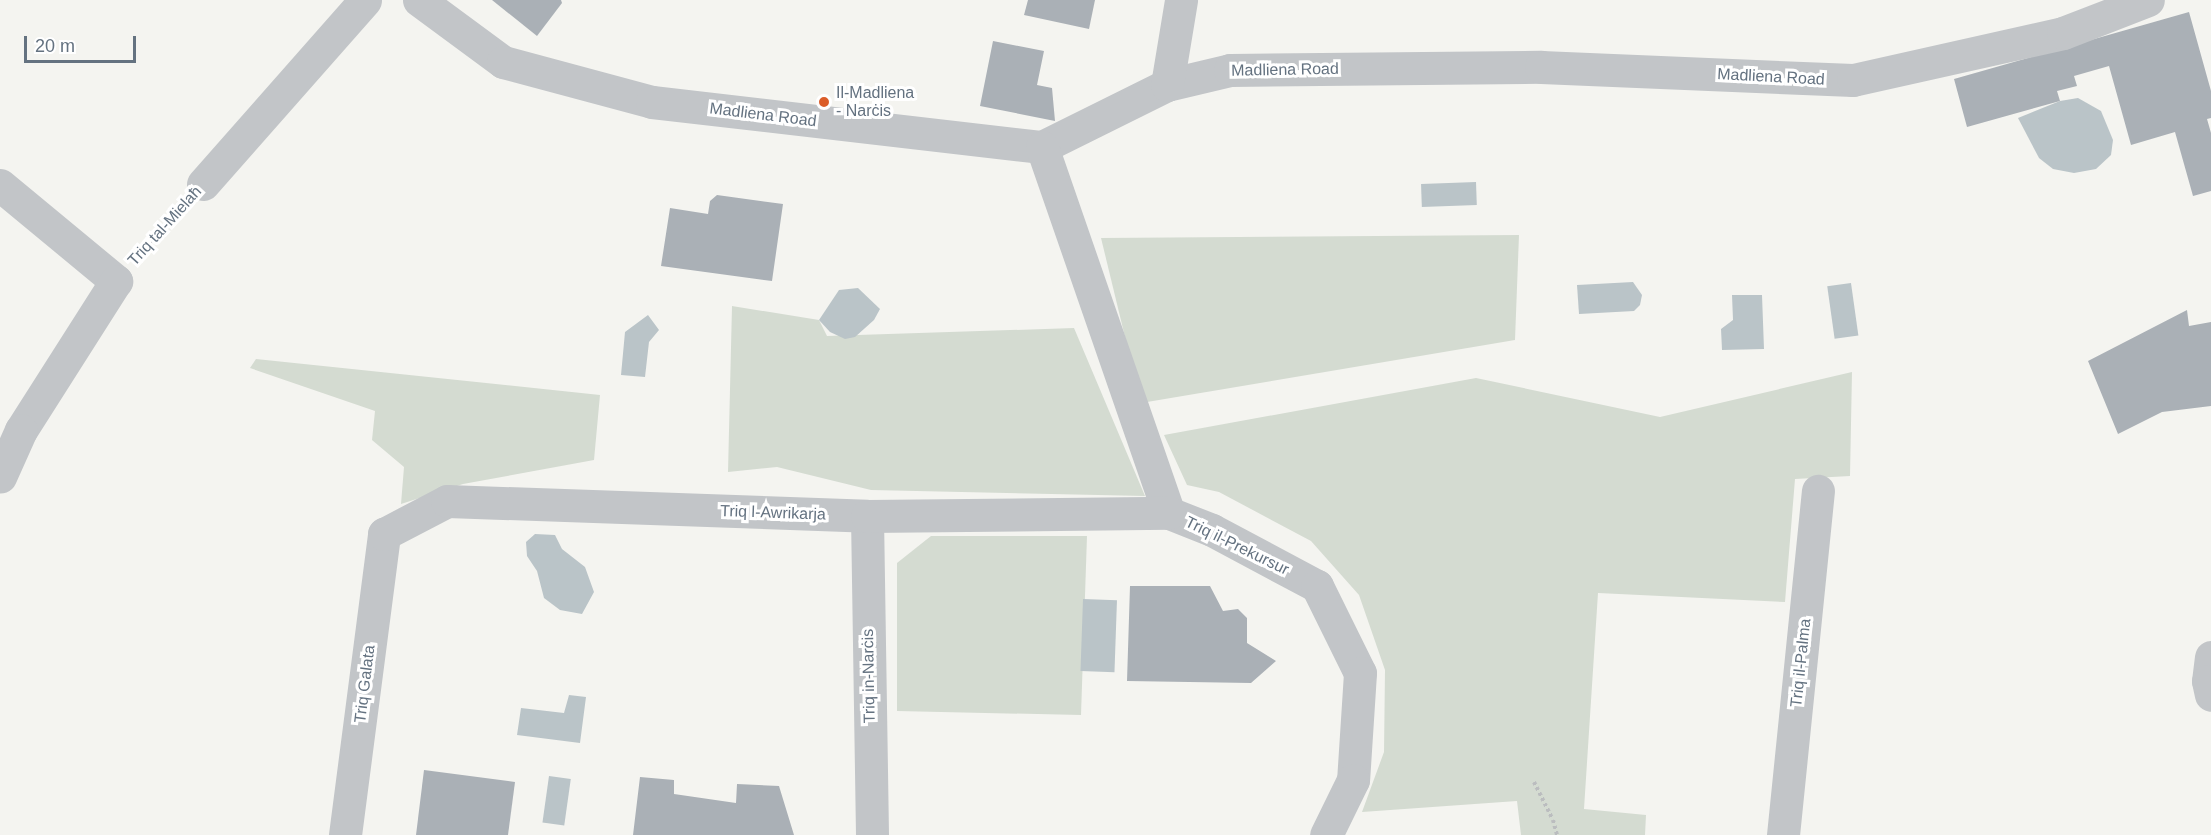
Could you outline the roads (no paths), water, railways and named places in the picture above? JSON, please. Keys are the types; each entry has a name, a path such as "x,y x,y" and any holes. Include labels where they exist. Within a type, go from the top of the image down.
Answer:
{"street":[{"name":"Triq tal-Mielaħ","path":"203,184 365,0"},
{"name":"Madliena Road","path":"419,0 503,62 652,102 1042,147 1167,85 1230,70 1541,67 1853,80 2062,33 2148,0"},
{"path":"1167,85 1181,0"},
{"name":"Triq il-Prekursur","path":"1042,147 1169,513 1212,530 1317,586 1360,673 1353,780 1326,835"},
{"name":"Triq tal-Mielaħ","path":"0,185 116,281 21,430 0,477"},
{"name":"Triq il-Palma","path":"1783,835 1818,491"},
{"name":"Triq l-Awrikarja","path":"384,534 447,501 867,516 1169,513"},
{"name":"Triq in-Narċis","path":"867,516 872,835"},
{"name":"Triq Galata","path":"345,835 384,534"},
{"path":"2211,657 2208,681 2211,694"}],"place":[{"name":"Il-Madliena - Narċis","path":"824,102"}]}
